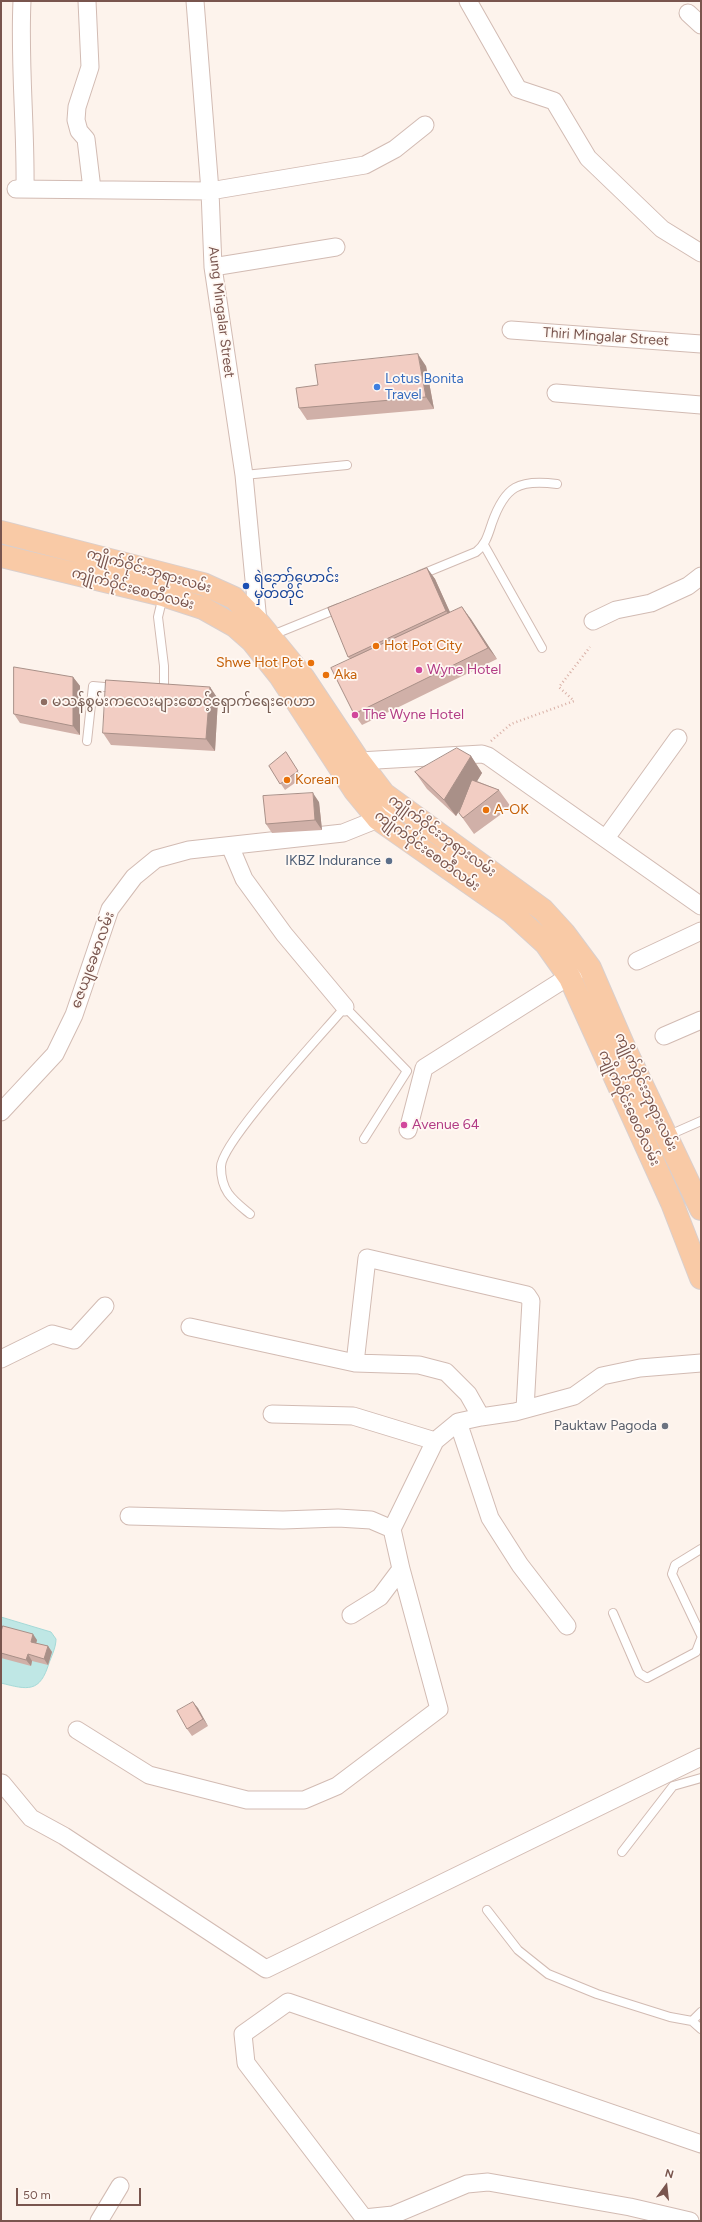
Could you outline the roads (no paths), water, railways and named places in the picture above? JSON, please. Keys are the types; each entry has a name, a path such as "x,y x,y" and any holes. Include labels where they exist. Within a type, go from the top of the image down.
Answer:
{"main road":[{"name":"ကျိုက်ဝိုင်းဘုရားလမ်း","path":"1,532 202,584 234,598 259,633 303,677 359,762 384,794 543,910 587,964 625,1049 701,1209"},
{"name":"ကျိုက်ဝိုင်းစေတီလမ်း","path":"1,556 163,595 203,608 235,626 259,633 280,676 355,791 378,819 516,916 546,944 570,978 672,1203 701,1278"},
{"path":"124,585 129,564"},
{"path":"605,1058 625,1049"},
{"path":"652,1160 670,1143"}],"street":[{"path":"22,1 21,72 24,95 21,189 210,191 365,165 395,149 425,125"},
{"path":"87,1 90,67 77,107 76,120 80,131 86,139 92,189"},
{"name":"Aung Mingalar Street","path":"195,1 210,191 213,267 244,475 259,633"},
{"path":"468,1 518,89 554,101 588,158 662,229 701,253"},
{"path":"688,13 701,25"},
{"path":"213,267 336,247"},
{"name":"Thiri Mingalar Street","path":"511,330 701,344"},
{"path":"556,393 701,405"},
{"path":"593,621 616,610 651,603 688,586 701,576"},
{"path":"606,838 678,738"},
{"path":"359,762 482,754 488,756 701,906"},
{"path":"378,819 395,803"},
{"name":"ဇေယျခေမာလမ်း","path":"1,1112 55,1054 74,1015 110,909 134,877 156,859 189,850 343,833 378,819"},
{"path":"230,846 244,879 284,934 346,1007"},
{"path":"638,961 701,931"},
{"path":"408,1130 424,1068 570,978 587,964"},
{"path":"664,1036 701,1020"},
{"path":"355,1363 368,1258 527,1295 531,1301 525,1409"},
{"path":"1,1359 52,1334 74,1340 105,1306"},
{"path":"190,1327 355,1363 419,1365 446,1372 468,1394 481,1417"},
{"path":"78,1730 149,1775 247,1800 304,1800 337,1786 439,1709 401,1569 392,1529 435,1441 458,1422 525,1409 574,1396 602,1376 640,1368 701,1363"},
{"path":"272,1414 353,1416 435,1441"},
{"path":"458,1422 490,1518 520,1565 567,1626"},
{"path":"129,1516 283,1520 338,1518 371,1520 392,1529"},
{"path":"351,1615 380,1597 401,1569"},
{"path":"2,1783 31,1818 64,1836 266,1969 701,1757"},
{"path":"690,2221 630,2207 488,2182 467,2184 392,2215 364,2218 246,2063 243,2034 288,2002 701,2144"},
{"path":"99,2221 120,2186"}],"lane":[{"path":"244,475 347,465"},
{"path":"410,579 476,552 484,545 496,513 508,492 520,484 534,481 557,484"},
{"path":"484,545 542,648"},
{"path":"163,595 158,617 164,666 164,692"},
{"path":"259,633 350,603"},
{"path":"87,741 93,686 124,688"},
{"path":"250,1214 226,1194 220,1166 239,1130 346,1007 407,1071 364,1139"},
{"path":"670,1143 701,1121"},
{"path":"701,1549 674,1564 672,1574 701,1635"},
{"path":"613,1613 639,1673 647,1678 696,1652 701,1639"},
{"path":"622,1852 673,1786 701,1778"},
{"path":"487,1910 518,1950 548,1974 597,1994 670,2017 692,2021 701,2029"},
{"path":"692,2021 701,2012"}],"water":[{"path":"1,1617 51,1632 56,1639 55,1648 42,1680 32,1687 26,1688 1,1683"}],"place":[{"name":"Lotus Bonita Travel","path":"377,387"},
{"name":"ရဲဘော်ဟောင်း မှတ်တိုင်","path":"246,586"},
{"name":"Hot Pot City","path":"376,646"},
{"name":"Shwe Hot Pot","path":"311,663"},
{"name":"Wyne Hotel","path":"419,670"},
{"name":"Aka","path":"326,675"},
{"name":"မသန်စွမ်းကလေးများစောင့်ရှောက်ရေးဂေဟာ","path":"44,702"},
{"name":"The Wyne Hotel","path":"355,715"},
{"name":"Korean","path":"287,780"},
{"name":"A-OK","path":"486,810"},
{"name":"IKBZ Indurance","path":"389,861"},
{"name":"Avenue 64","path":"404,1125"},
{"name":"Pauktaw Pagoda","path":"665,1426"}]}
